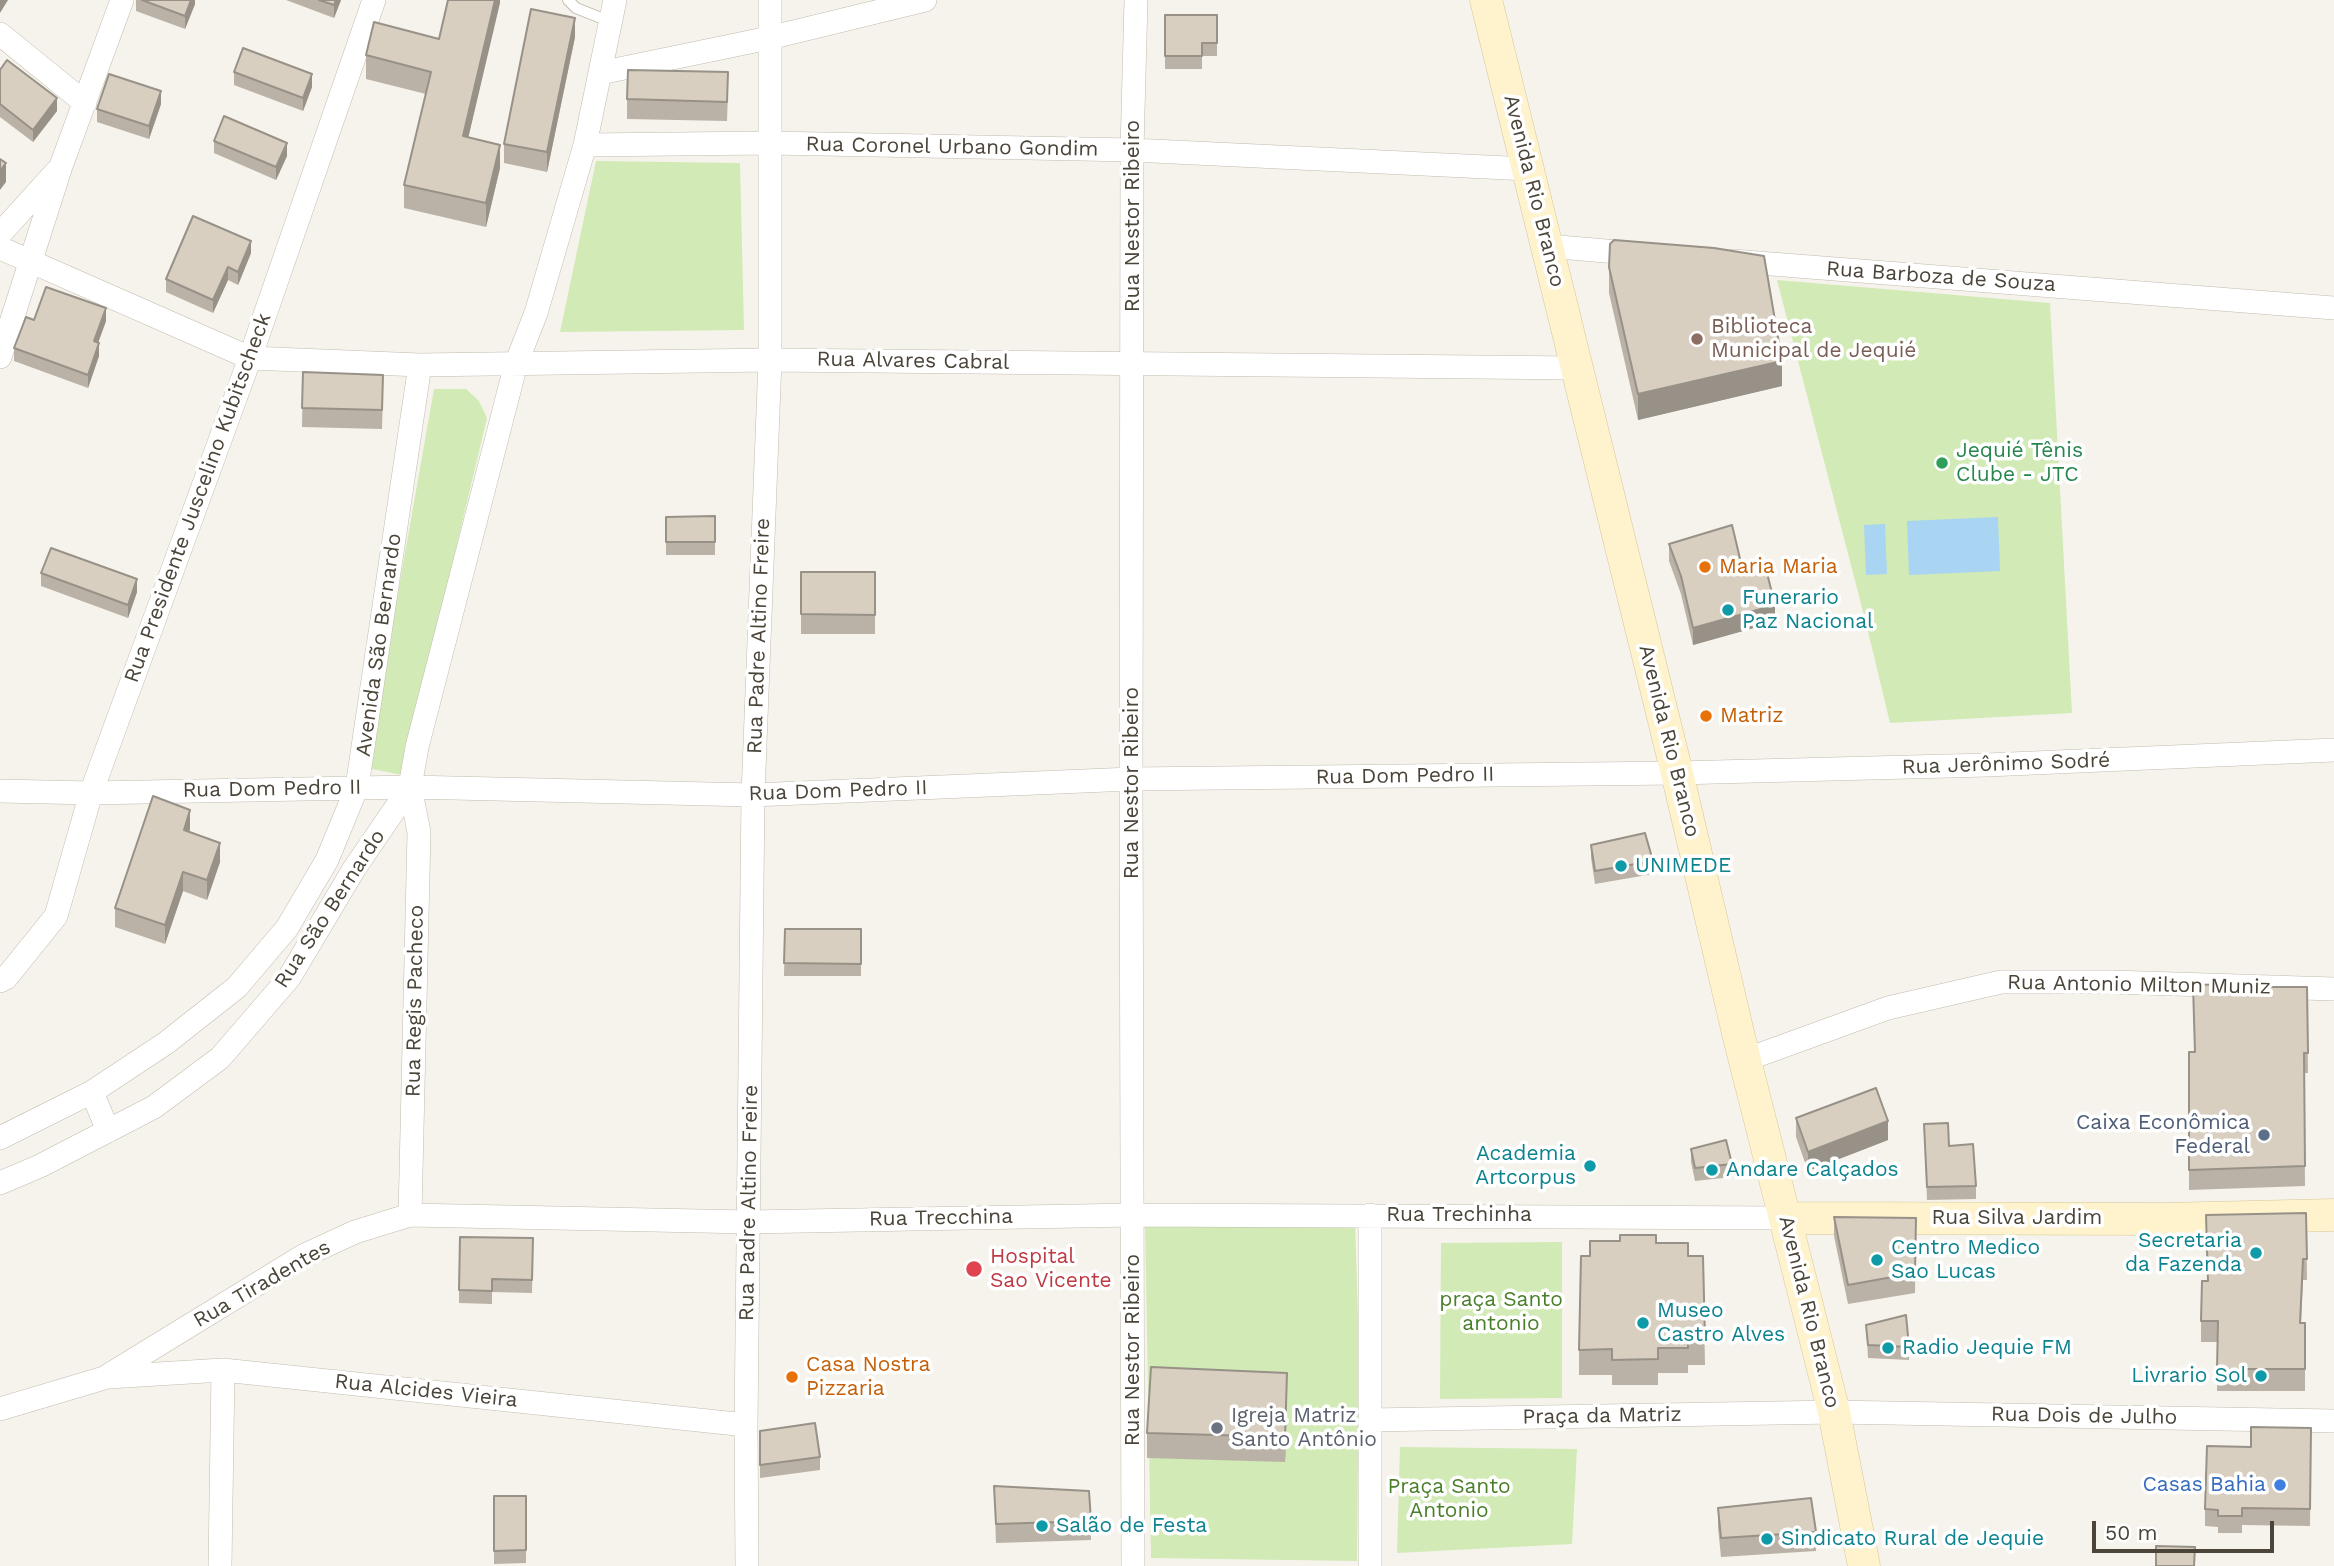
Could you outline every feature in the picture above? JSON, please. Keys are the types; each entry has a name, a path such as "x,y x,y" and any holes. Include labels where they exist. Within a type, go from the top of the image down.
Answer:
{"main road":[{"name":"Avenida Rio Branco","path":"1486,0 1745,1060 1834,1412 1864,1566"},
{"name":"Rua Silva Jardim","path":"1785,1218 2165,1219 2334,1215"}],"street":[{"path":"0,357 61,166 122,0"},
{"name":"Rua Presidente Juscelino Kubitscheck","path":"0,981 6,978 56,916 90,793 250,358 374,0"},
{"name":"Rua Padre Altino Freire","path":"747,1566 753,795 771,360 770,0"},
{"path":"600,73 769,38 925,0"},
{"name":"Rua Nestor Ribeiro","path":"1133,1566 1132,150 1136,0"},
{"path":"410,787 416,747 516,363 536,313 585,145 613,11"},
{"path":"0,34 85,103"},
{"name":"Rua Coronel Urbano Gondim","path":"585,145 770,143 1132,150 1528,169"},
{"path":"0,234 61,166"},
{"path":"1548,246 1658,255"},
{"path":"0,248 250,358"},
{"name":"Rua Barboza de Souza","path":"1714,259 2334,308"},
{"name":"Rua Alvares Cabral","path":"250,358 421,365 771,360 1577,368"},
{"name":"Avenida São Bernardo","path":"0,1138 92,1092 166,1043 237,988 287,928 327,860 357,786 421,365"},
{"name":"Rua Jerônimo Sodré","path":"1677,774 1987,765 2334,750"},
{"name":"Rua Dom Pedro II","path":"0,791 90,793 357,786 753,795 1131,779 1677,774"},
{"name":"Rua São Bernardo","path":"0,1182 40,1166 154,1107 220,1058 289,978 354,869 410,787"},
{"name":"Rua Regis Pacheco","path":"410,787 419,832 410,1215"},
{"name":"Rua Antonio Milton Muniz","path":"1745,1060 1888,1008 2001,982 2112,982 2334,989"},
{"path":"92,1092 108,1131"},
{"name":"Rua Trechinha","path":"1133,1214 1785,1218"},
{"name":"Rua Trecchina","path":"749,1222 1133,1214"},
{"path":"1370,1214 1370,1566"},
{"name":"Rua Tiradentes","path":"0,1409 104,1378 303,1256 355,1232 410,1215 749,1222"},
{"path":"220,1566 223,1370"},
{"name":"Rua Alcides Vieira","path":"104,1378 223,1370 746,1425"},
{"name":"Praça da Matriz","path":"1370,1420 1834,1412"},
{"name":"Rua Dois de Julho","path":"1834,1412 2334,1421"}],"lane":[{"path":"568,0 576,8 613,11"}],"green space":[{"path":"596,161 740,163 744,330 560,332"},
{"name":"Jequié Tênis Clube - JTC","path":"1777,280 2050,303 2072,713 1890,723"},
{"path":"434,389 466,389 479,401 487,418 402,775 367,768"},
{"path":"1355,1219 1359,1354 1357,1561 1151,1558 1145,1221"},
{"name":"praça Santo antonio","path":"1562,1242 1562,1398 1440,1399 1441,1243"},
{"name":"Praça Santo Antonio","path":"1400,1447 1577,1449 1572,1544 1397,1553"}],"water":[{"path":"1998,517 2000,571 1909,575 1907,521"},
{"path":"1885,524 1887,574 1866,575 1864,525"}],"building":[{"path":"142,0 191,0 185,16"},
{"path":"319,0 336,0 334,5"},
{"path":"448,0 495,0 463,136 500,145 486,203 404,185 431,72 366,55 374,22 439,39"},
{"path":"531,9 575,18 547,152 504,144"},
{"path":"1165,15 1217,15 1217,43 1202,43 1202,56 1165,56"},
{"path":"243,48 312,74 303,98 234,72"},
{"path":"7,60 57,98 33,130 0,104 0,70"},
{"path":"628,70 728,72 727,102 627,99"},
{"path":"109,74 161,91 149,126 97,109"},
{"path":"224,116 287,143 276,167 214,141"},
{"path":"0,159 6,163 0,171"},
{"path":"193,216 251,241 238,272 228,267 213,300 166,279"},
{"name":"Biblioteca Municipal de Jequié","path":"1614,240 1714,248 1764,256 1782,361 1638,394 1609,267 1610,244"},
{"path":"46,287 106,308 94,341 99,343 88,375 14,348 26,317 34,320"},
{"path":"303,372 383,375 382,410 302,408"},
{"path":"715,516 715,542 666,542 666,517"},
{"path":"1732,525 1742,567 1764,561 1775,605 1693,628 1681,576 1669,544"},
{"path":"51,548 137,579 128,605 41,573"},
{"path":"801,572 875,572 875,615 801,614"},
{"path":"153,796 190,810 184,830 220,843 207,880 183,872 165,925 115,908"},
{"path":"1645,833 1653,861 1595,871 1591,845"},
{"path":"785,929 861,929 861,964 784,963"},
{"path":"2236,984 2236,987 2307,987 2308,1053 2304,1053 2305,1166 2189,1170 2189,1052 2195,1052 2193,985"},
{"path":"1876,1088 1888,1121 1808,1152 1796,1118"},
{"path":"1948,1123 1949,1146 1973,1144 1976,1186 1927,1187 1924,1124"},
{"path":"1726,1140 1732,1164 1695,1168 1691,1149"},
{"path":"2306,1213 2307,1259 2303,1259 2300,1323 2305,1323 2305,1369 2217,1369 2218,1321 2201,1321 2202,1281 2208,1281 2206,1215"},
{"name":"Centro Medico Sao Lucas","path":"1834,1217 1916,1218 1915,1273 1848,1285"},
{"path":"1620,1235 1656,1235 1656,1243 1688,1243 1688,1256 1703,1256 1705,1340 1688,1340 1688,1348 1658,1348 1658,1359 1612,1360 1612,1349 1579,1350 1581,1256 1590,1256 1590,1241 1620,1241"},
{"path":"460,1237 533,1238 532,1280 492,1279 492,1291 459,1290"},
{"path":"1906,1315 1909,1347 1868,1345 1866,1325"},
{"name":"Igreja Matriz Santo Antônio","path":"1151,1367 1287,1373 1285,1437 1147,1433"},
{"path":"815,1423 820,1457 760,1465 760,1431"},
{"path":"2251,1427 2311,1428 2310,1509 2242,1508 2242,1516 2218,1516 2218,1510 2205,1509 2207,1446 2251,1447"},
{"path":"994,1486 1089,1491 1091,1521 996,1524"},
{"path":"494,1496 526,1496 526,1550 494,1551"},
{"path":"1811,1498 1816,1532 1721,1538 1718,1508"},
{"path":"2156,1546 2195,1547 2194,1566 2156,1566"}],"place":[{"name":"Biblioteca Municipal de Jequié","path":"1697,339"},
{"name":"Jequié Tênis Clube - JTC","path":"1942,463"},
{"name":"Maria Maria","path":"1705,567"},
{"name":"Funerario Paz Nacional","path":"1728,610"},
{"name":"Matriz","path":"1706,716"},
{"name":"UNIMEDE","path":"1621,866"},
{"name":"Caixa Econômica Federal","path":"2264,1135"},
{"name":"Academia Artcorpus","path":"1590,1166"},
{"name":"Andare Calçados","path":"1712,1170"},
{"name":"Secretaria da Fazenda","path":"2256,1253"},
{"name":"Centro Medico Sao Lucas","path":"1877,1260"},
{"name":"Hospital Sao Vicente","path":"974,1269"},
{"name":"Museo Castro Alves","path":"1643,1323"},
{"name":"Radio Jequie FM","path":"1888,1348"},
{"name":"Livrario Sol","path":"2261,1376"},
{"name":"Casa Nostra Pizzaria","path":"792,1377"},
{"name":"Igreja Matriz Santo Antônio","path":"1217,1428"},
{"name":"Casas Bahia","path":"2280,1485"},
{"name":"Salão de Festa","path":"1042,1526"},
{"name":"Sindicato Rural de Jequie","path":"1767,1539"}]}
